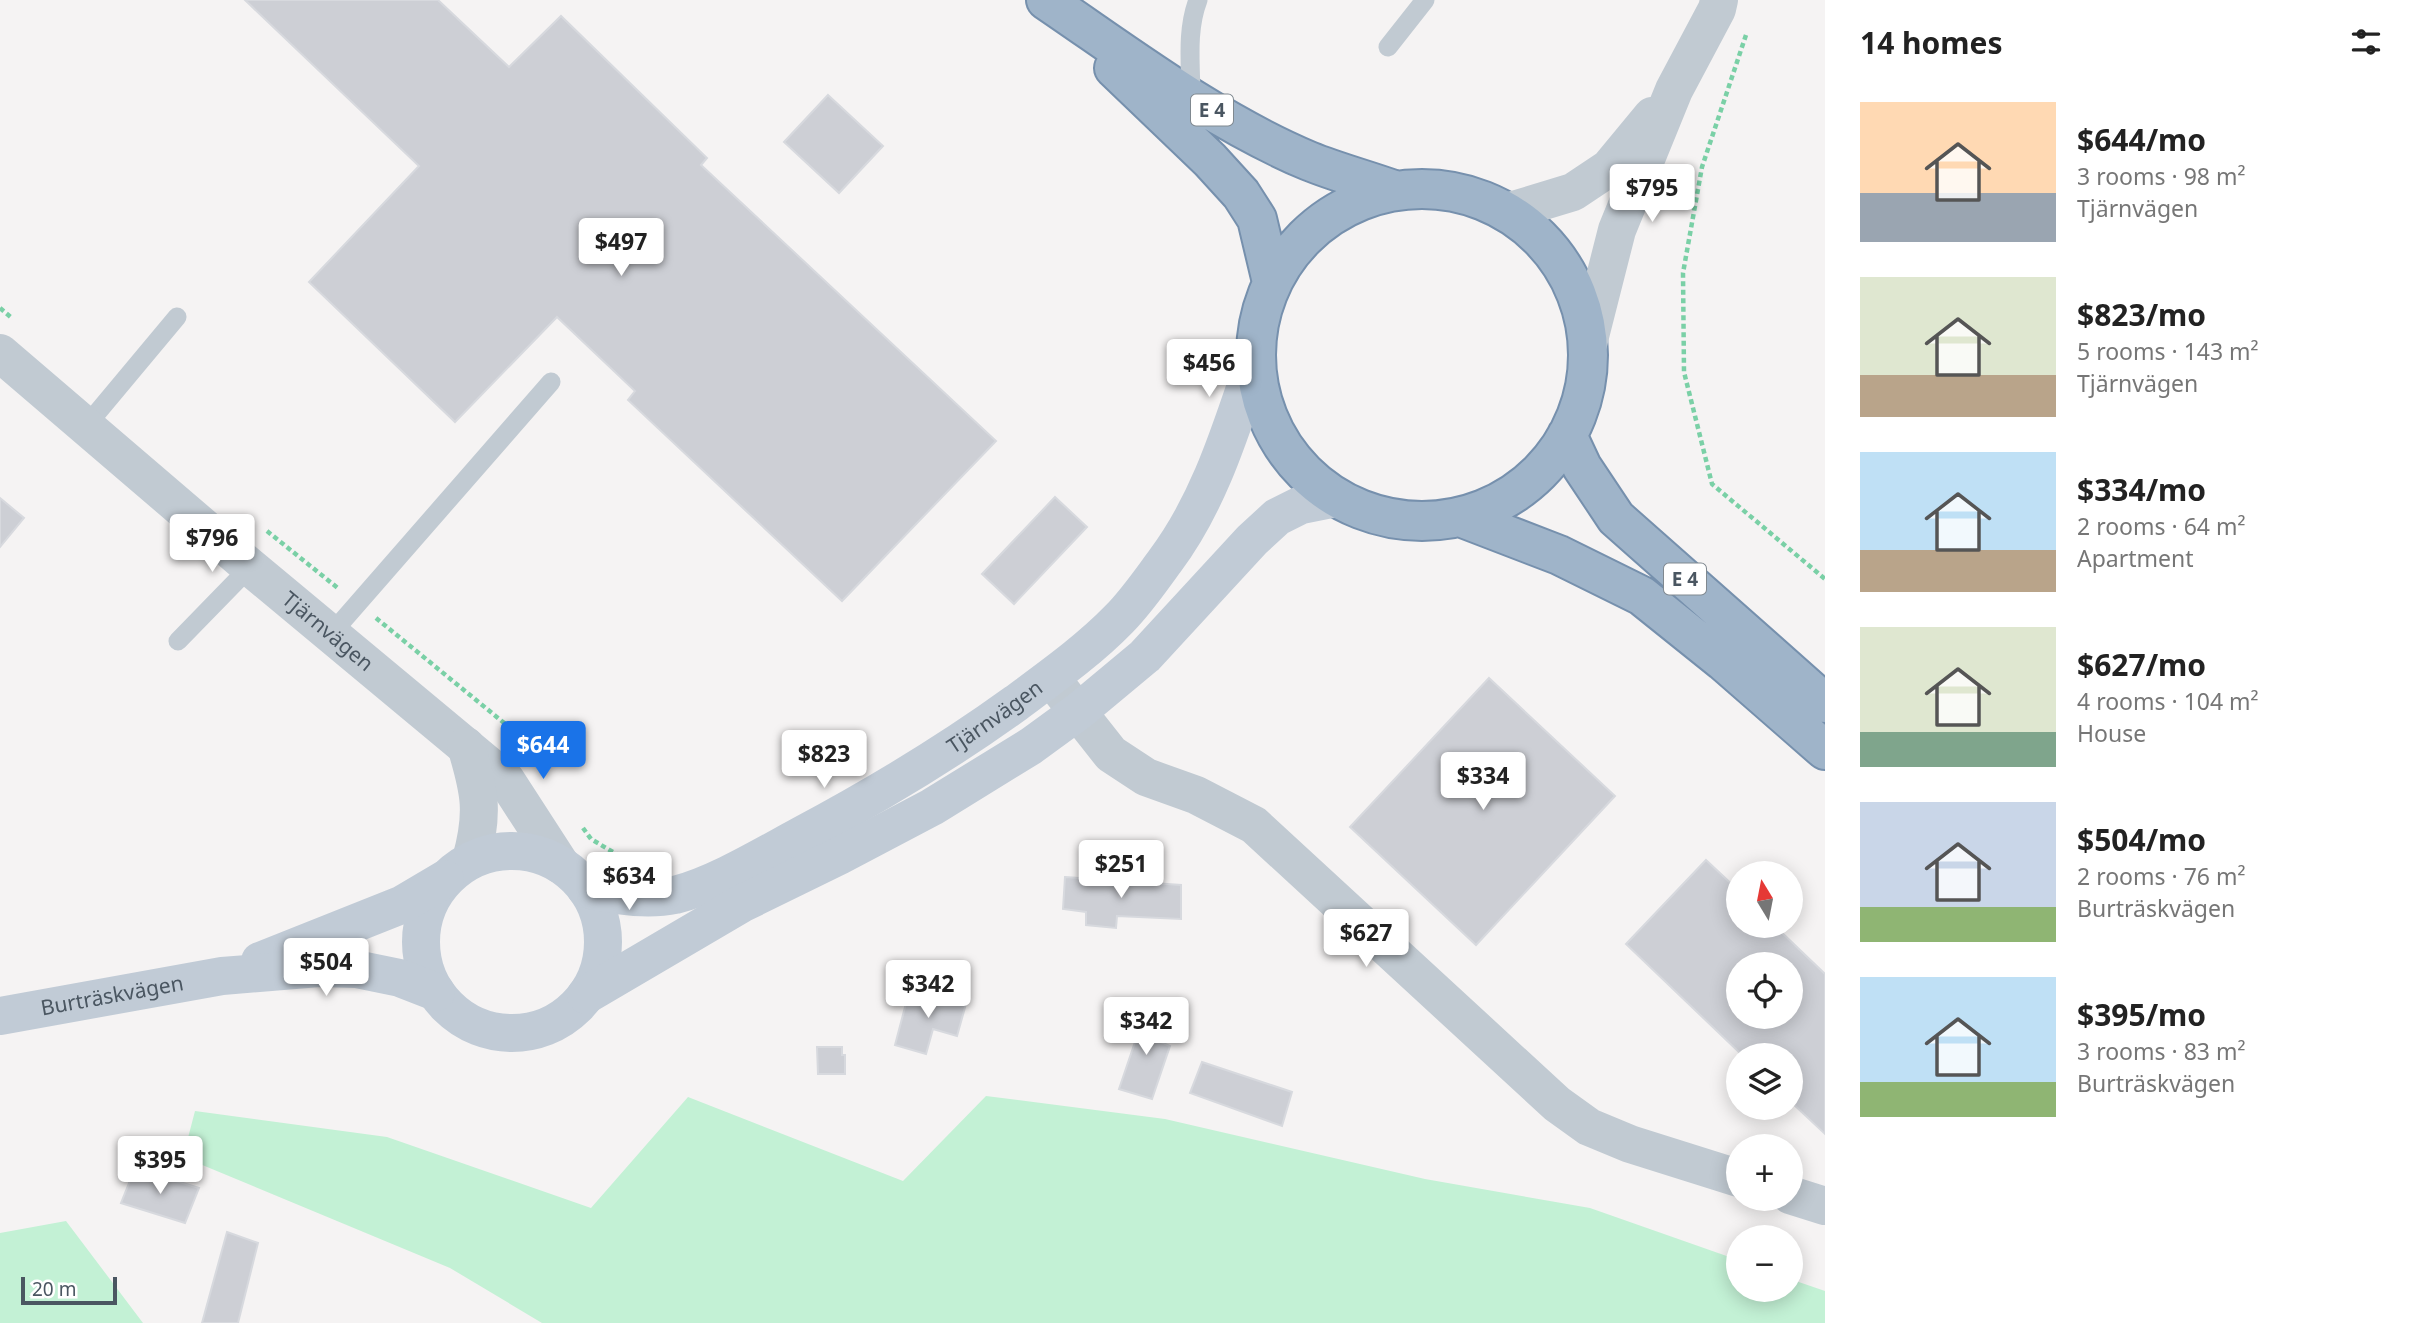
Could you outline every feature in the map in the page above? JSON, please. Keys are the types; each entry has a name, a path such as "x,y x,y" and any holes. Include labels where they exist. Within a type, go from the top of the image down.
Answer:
{"highway":[{"name":"E 4","path":"1044,0 1191,98 1263,139 1309,161 1394,190"},
{"name":"E 4","path":"1044,0 1210,160 1241,194 1257,219 1263,235 1272,282"},
{"path":"1418,188 1464,194 1507,212 1543,240 1570,278 1585,321 1588,344 1584,391 1567,435 1547,463 1522,487 1482,510 1460,517 1418,521 1396,519 1375,515 1336,498 1299,467 1278,438 1263,406 1255,359 1259,319 1272,282 1293,249 1322,221 1356,201 1394,190 1418,188"},
{"name":"E 4","path":"1567,435 1581,467 1616,518 1825,704"},
{"name":"E 4","path":"1460,517 1559,555 1642,596 1742,677 1825,750"}],"main road":[{"name":"Tjärnvägen","path":"574,877 613,896 654,898 698,887 864,802 960,743 1051,678 1119,619 1166,560 1191,521 1220,459 1255,359"},
{"name":"Tjärnvägen","path":"586,995 741,904 932,807 1031,746 1079,711 1145,656 1252,540 1277,517 1301,505 1336,498"},
{"path":"517,851 547,858 574,877 600,918 603,942 600,966 586,995 567,1013 545,1027 527,1031 510,1032 476,1025 447,1006 436,992 424,964 421,933 429,904 459,869 486,854 517,851"},
{"name":"Burträskvägen","path":"222,976 401,905 459,869"},
{"name":"Burträskvägen","path":"0,1016 222,976 319,968 356,970 400,978 436,992"}],"street":[{"path":"1588,344 1618,230 1674,90 1717,9 1719,0"},
{"path":"1507,212 1573,192 1609,167 1674,90"},
{"name":"Tjärnvägen","path":"0,353 250,567 506,780 574,877"},
{"path":"1051,678 1111,754 1146,777 1196,795 1254,825 1557,1104 1589,1127 1630,1144 1726,1174"},
{"path":"459,869 480,813 478,788 466,746"},
{"path":"1803,1199 1825,1206"}],"lane":[{"path":"1191,98 1190,36 1198,0"},
{"path":"1388,47 1425,0"},
{"path":"86,426 177,317"},
{"path":"331,634 551,382"},
{"path":"178,641 250,567"}],"path":[{"path":"1746,32 1702,167 1683,274 1684,372 1712,484 1825,579"}],"green space":[{"path":"986,1096 1165,1119 1425,1179 1590,1208 1726,1256 1726,1302 1803,1302 1803,1283 1825,1291 1825,1323 542,1323 450,1268 183,1157 195,1111 387,1137 591,1208 688,1097 903,1181"},
{"path":"66,1221 143,1323 0,1323 0,1233"}],"building":[{"path":"245,0 438,0 509,67 561,16 707,158 701,165 996,441 842,601 628,400 635,391 557,317 455,422 309,282 419,166"},
{"path":"828,95 883,146 839,193 784,142"},
{"path":"1055,497 1087,527 1014,604 982,574"},
{"path":"0,498 24,518 0,547"},
{"path":"1489,678 1615,796 1476,945 1350,827"},
{"path":"1706,860 1726,879 1726,938 1788,938 1802,952 1726,952 1726,1029 1803,1029 1803,953 1825,974 1825,1134 1803,1113 1803,1043 1729,1043 1626,944"},
{"path":"1065,877 1181,885 1181,919 1117,916 1116,928 1086,925 1086,912 1063,909"},
{"path":"910,988 966,1004 957,1036 933,1029 926,1054 895,1045"},
{"path":"1139,1012 1167,1020 1161,1042 1170,1046 1152,1099 1119,1089 1137,1036 1133,1031"},
{"path":"817,1047 842,1047 845,1074 818,1074"},
{"path":"1202,1062 1292,1092 1282,1126 1190,1093"},
{"path":"135,1168 199,1188 185,1223 121,1203"},
{"path":"227,1232 258,1243 238,1323 202,1323"}]}
